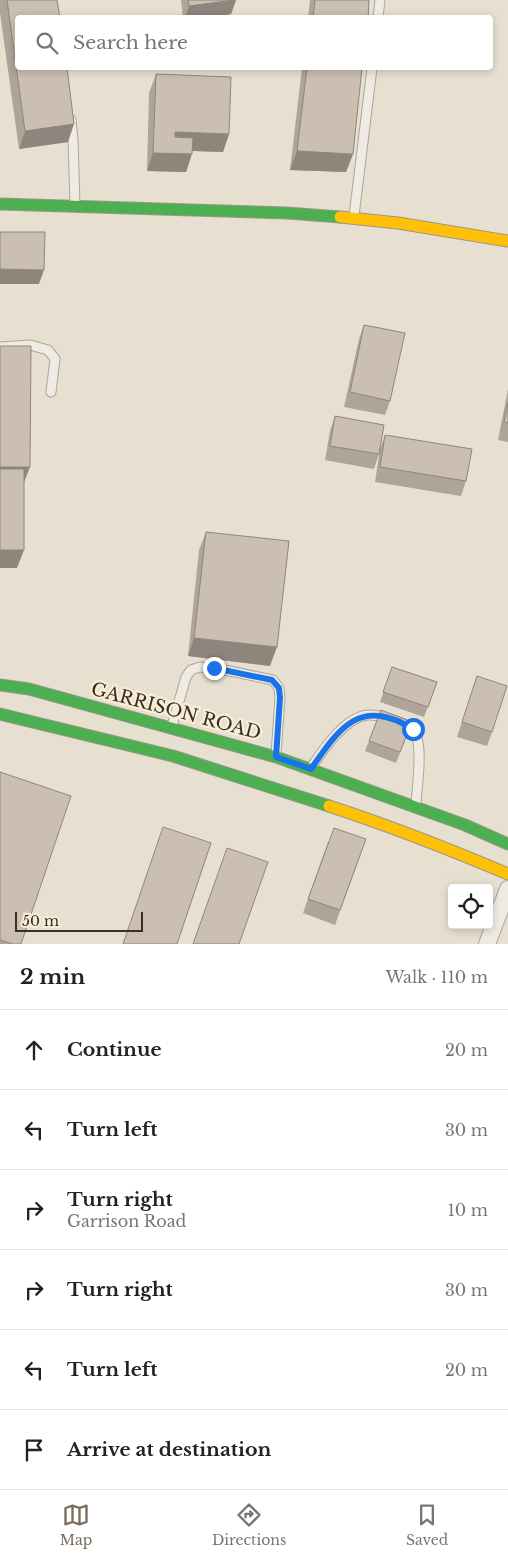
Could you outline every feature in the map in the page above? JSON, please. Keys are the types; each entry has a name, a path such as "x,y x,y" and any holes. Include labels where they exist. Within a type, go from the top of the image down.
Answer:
{"main road":[{"path":"0,204 287,213 398,223 508,241"},
{"name":"GARRISON ROAD","path":"0,685 29,689 276,757 465,825 508,844"},
{"path":"0,714 173,756 368,819 452,850 508,874"}],"street":[{"path":"487,944 508,889"}],"lane":[{"path":"378,15 380,0"},
{"path":"354,218 372,70"},
{"path":"70,113 73,140 75,207"},
{"path":"0,346 30,345 48,350 55,359 51,392"},
{"path":"172,728 186,677 191,670 214,668 272,680 279,688 280,698 276,757"},
{"path":"311,769 335,737 357,718 366,715 377,715 404,723 413,729 417,738 416,807"}],"building":[{"path":"7,0 57,0 60,15 15,15 15,58"},
{"path":"188,0 234,0 189,6"},
{"path":"315,0 369,0 368,15 313,15"},
{"path":"17,70 67,70 74,124 25,131"},
{"path":"307,70 362,70 353,154 297,151"},
{"path":"156,74 231,77 229,134 175,132 175,137 193,138 192,154 153,153"},
{"path":"0,232 45,232 44,270 0,269"},
{"path":"364,325 405,333 390,401 350,392"},
{"path":"0,346 31,346 30,467 0,467"},
{"path":"508,403 508,423 504,422"},
{"path":"335,416 384,425 379,454 330,446"},
{"path":"385,435 472,449 466,481 380,467"},
{"path":"0,469 24,469 24,550 0,550"},
{"path":"206,532 289,541 277,647 194,638"},
{"path":"392,667 437,682 428,707 383,692"},
{"path":"477,676 507,686 492,732 462,722"},
{"path":"381,710 412,722 400,752 369,741"},
{"path":"0,772 71,796 21,944 0,940"},
{"path":"163,827 211,843 177,944 123,944"},
{"path":"334,828 366,839 340,910 308,899"},
{"path":"227,848 268,862 239,944 193,944"}],"traffic: fast":[{"path":"0,204 287,213 340,217"},
{"path":"0,685 29,689 276,757 465,825 508,844"},
{"path":"0,714 173,756 329,806"}],"traffic: slow":[{"path":"340,217 398,223 508,241"},
{"path":"329,806 419,838 508,874"}],"route":[{"path":"214,668 272,680 279,688 280,698 276,757 311,769 324,749 346,726 357,718 366,715 377,715 404,723 413,729"}]}
